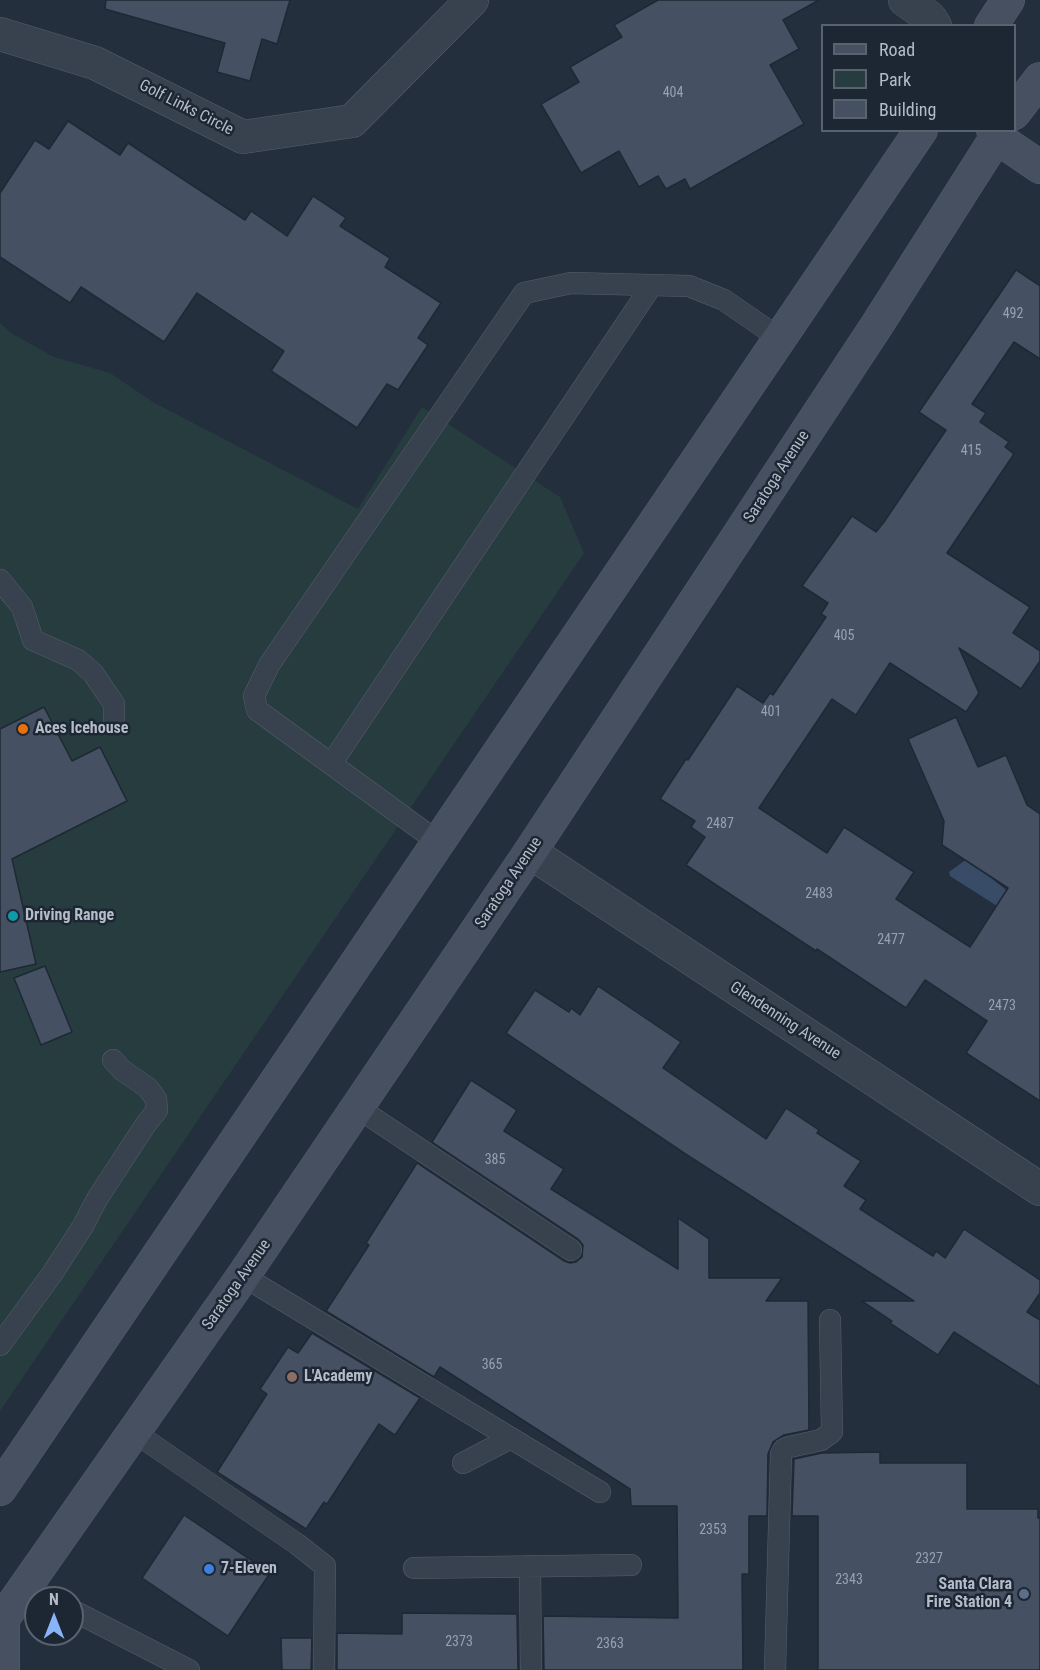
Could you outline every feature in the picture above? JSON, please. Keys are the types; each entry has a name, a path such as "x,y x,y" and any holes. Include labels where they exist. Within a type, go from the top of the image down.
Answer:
{"main road":[{"path":"992,24 1008,0"},
{"name":"Saratoga Avenue","path":"1016,109 1040,79"},
{"path":"0,1489 920,132"},
{"name":"Saratoga Avenue","path":"40,1586 134,1432 358,1108 530,852 877,325 998,132"},
{"path":"1005,132 1040,167"},
{"name":"Saratoga Avenue","path":"2,1621 24,1602"},
{"path":"2,1621 3,1670"}],"street":[{"name":"Golf Links Circle","path":"0,34 95,63 243,137 352,121 472,0"},
{"path":"905,0 930,18 934,24"},
{"name":"Glendenning Avenue","path":"530,852 1040,1190"}],"lane":[{"path":"438,842 257,710 254,696 269,665 524,293 571,283 689,286 724,300 779,338"},
{"path":"331,764 652,285"},
{"path":"0,580 22,607 33,640 78,660 93,673 114,704 114,721"},
{"path":"0,1345 52,1274 83,1226 97,1199 157,1110 156,1099 148,1088 122,1070 113,1060"},
{"path":"358,1108 571,1250"},
{"path":"243,1276 600,1492"},
{"path":"775,1670 781,1454 784,1449 821,1440 832,1432 830,1320"},
{"path":"134,1432 287,1537 325,1566 324,1670"},
{"path":"463,1463 511,1438"},
{"path":"414,1568 631,1565"},
{"path":"530,1566 531,1670"},
{"path":"84,1616 189,1670"}],"green space":[{"path":"0,323 11,333 54,357 110,373 153,402 358,509 422,407 560,497 584,553 0,1411"}],"water":[{"path":"967,859 1010,893 1005,911 950,876 949,872"}],"building":[{"path":"106,0 290,0 277,44 262,39 250,81 217,72 225,43 105,9"},
{"path":"658,0 819,0 783,20 799,49 770,65 804,124 690,189 685,179 666,189 658,176 639,187 619,151 581,173 541,104 579,82 570,67 622,37 614,25"},
{"path":"68,121 120,155 128,143 245,220 251,211 287,236 313,196 346,218 340,226 390,258 385,267 441,303 418,338 428,345 398,390 387,384 357,428 271,371 284,351 197,293 164,342 81,287 70,303 0,257 0,193 35,140 49,149"},
{"path":"1016,270 1040,286 1040,359 1014,342 972,404 986,413 980,422 1009,442 1005,447 1014,454 947,553 1030,607 1013,633 1040,651 1040,661 1021,689 959,648 979,693 966,712 890,663 856,715 832,699 759,808 827,853 844,827 914,872 896,899 970,947 1008,888 942,845 944,821 908,739 956,717 978,767 1006,755 1027,805 1040,814 1040,1101 966,1053 987,1021 925,980 906,1008 686,865 705,837 691,827 695,821 660,799 737,686 763,703 770,693 773,695 826,617 821,614 828,603 802,586 852,516 876,532 884,522 946,430 919,412"},
{"path":"44,707 72,761 100,747 127,801 12,859 36,964 0,972 0,729"},
{"path":"45,966 72,1032 41,1045 14,978"},
{"path":"598,986 681,1042 663,1068 766,1139 786,1108 819,1130 817,1133 861,1161 844,1186 866,1200 860,1209 933,1256 936,1251 945,1258 964,1229 1040,1280 1040,1293 1027,1312 1040,1320 1040,1387 954,1332 938,1355 862,1301 914,1301 687,1155 506,1033 535,990 569,1012 571,1008 580,1015"},
{"path":"471,1080 517,1110 504,1131 564,1169 551,1189 678,1269 678,1218 709,1239 709,1278 782,1278 766,1301 808,1301 809,1430 784,1435 773,1442 768,1454 767,1516 749,1516 749,1574 742,1574 743,1670 544,1670 543,1616 678,1618 677,1506 631,1506 630,1489 440,1367 434,1377 326,1311 369,1245 366,1243 417,1163 564,1261 576,1262 582,1257 583,1245 578,1239 432,1142"},
{"path":"312,1333 420,1398 395,1435 379,1424 327,1504 324,1502 306,1529 217,1472 267,1394 260,1389 288,1347 298,1353"},
{"path":"880,1452 880,1463 967,1463 967,1509 1038,1509 1038,1518 1040,1518 1040,1670 818,1670 818,1516 792,1516 794,1459 822,1453"},
{"path":"184,1515 270,1573 228,1636 142,1578"},
{"path":"402,1613 517,1614 518,1670 337,1670 337,1633 402,1634"},
{"path":"281,1638 312,1638 311,1670 282,1670"}],"place":[{"name":"Aces Icehouse","path":"23,729"},
{"name":"Driving Range","path":"13,916"},
{"name":"L'Academy","path":"292,1377"},
{"name":"7-Eleven","path":"209,1569"},
{"name":"Santa Clara Fire Station 4","path":"1024,1594"}]}
